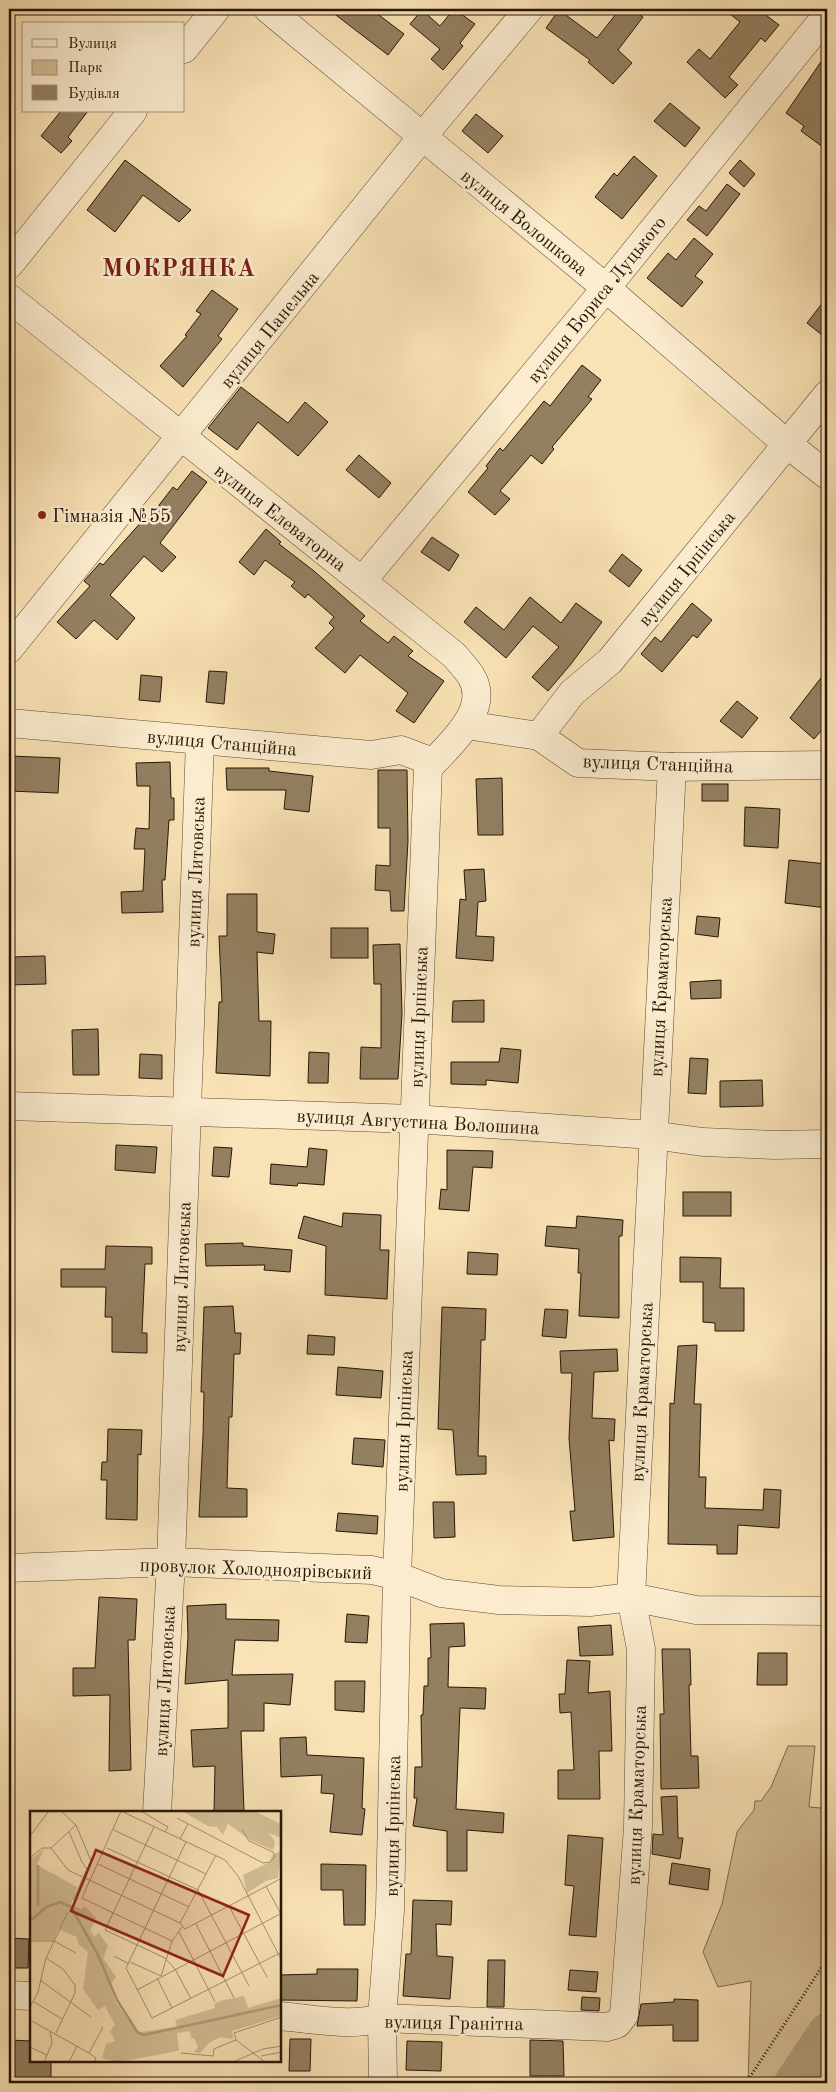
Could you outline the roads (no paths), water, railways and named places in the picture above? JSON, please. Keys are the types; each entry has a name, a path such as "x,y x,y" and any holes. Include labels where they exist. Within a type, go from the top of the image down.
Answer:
{"street":[{"path":"185,48 216,9"},
{"name":"вулиця Волошкова","path":"268,9 606,288 787,444 827,475"},
{"name":"вулиця Панельна","path":"9,649 182,437 422,137 529,9"},
{"name":"вулиця Бориса Луцького","path":"362,581 606,288 827,15"},
{"path":"9,265 132,112"},
{"name":"вулиця Елеваторна","path":"9,298 454,654 472,677 477,702 466,724 433,762"},
{"name":"вулиця Ірпінська","path":"539,736 572,693 610,661 827,395"},
{"name":"вулиця Станційна","path":"9,723 371,755 401,750 433,762"},
{"name":"вулиця Станційна","path":"466,724 539,736 578,763 672,767 827,765"},
{"name":"вулиця Литовська","path":"157,1811 171,1562 200,741"},
{"name":"вулиця Ірпінська","path":"383,2083 382,2018 390,1910 397,1576 414,1119 428,768 433,762"},
{"name":"вулиця Краматорська","path":"624,2015 638,1827 641,1649 631,1597 652,1135 672,767"},
{"name":"вулиця Августина Волошина","path":"9,1106 414,1119 652,1135 739,1144 827,1144"},
{"name":"провулок Холодноярівський","path":"9,1568 171,1562 372,1570 397,1576 442,1593 499,1600 590,1602 631,1597 696,1610 827,1611"},
{"path":"9,1995 30,1996"},
{"name":"вулиця Гранітна","path":"281,2016 351,2022 366,2022 382,2018 607,2027 616,2024 624,2015"}],"waterway":[{"path":"793,2083 827,2032"}],"place":[{"name":"Гімназія №55","path":"42,515"}],"district":[{"name":"МОКРЯНКА","path":"179,268"}]}
